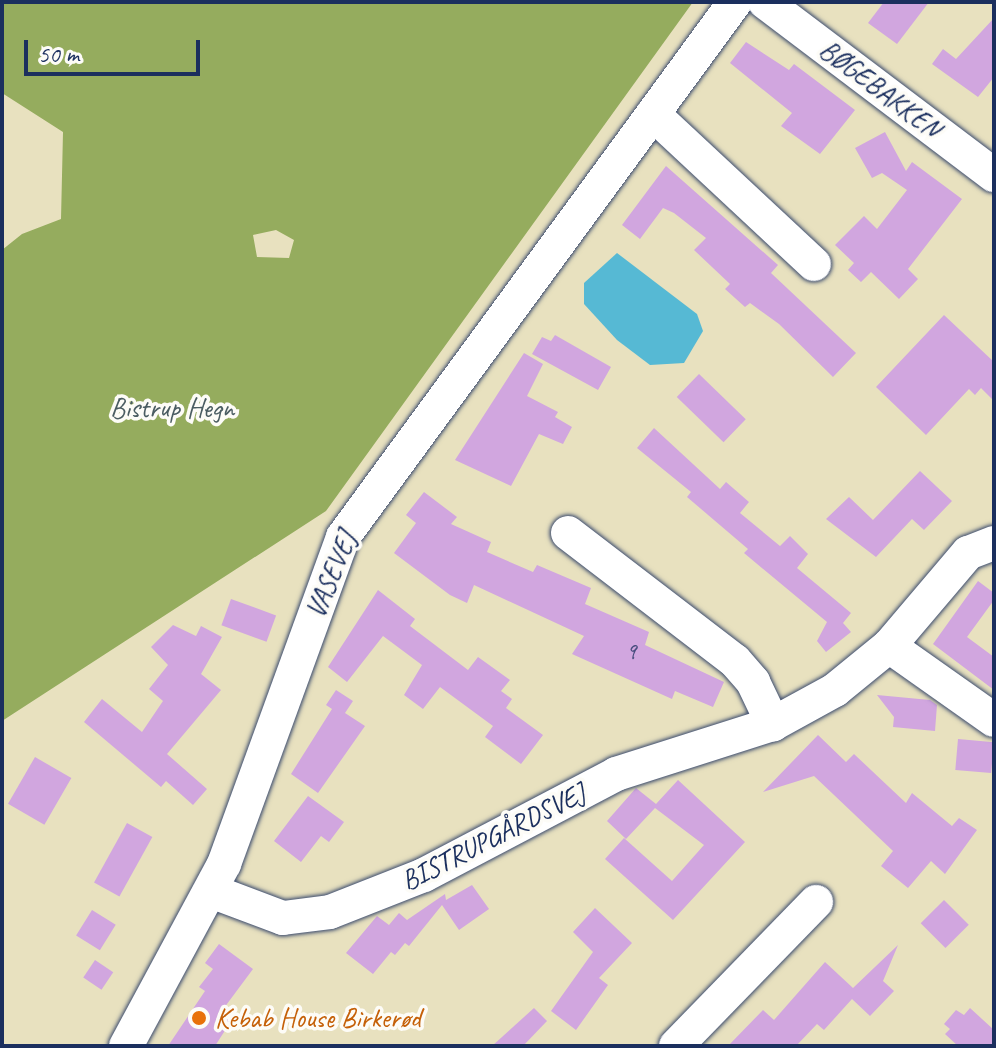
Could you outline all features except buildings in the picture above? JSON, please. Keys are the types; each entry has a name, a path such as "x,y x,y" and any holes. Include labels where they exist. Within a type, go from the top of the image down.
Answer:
{"street":[{"name":"VASEVEJ","path":"126,1046 211,891 343,537 735,2"},
{"name":"BØGEBAKKEN","path":"765,2 994,175"},
{"path":"653,114 814,264"},
{"path":"568,533 735,661 753,682 773,724"},
{"name":"BISTRUPGÅRDSVEJ","path":"211,891 283,918 330,912 424,875 616,774 773,724 835,690 889,646 968,553 994,543"},
{"path":"889,646 994,720"},
{"path":"676,1046 816,902"}],"green space":[{"name":"Bistrup Hegn","path":"2,2 693,2 326,511 2,721 2,250 22,234 61,219 63,132 2,93","holes":["276,230 294,240 289,258 257,257 253,235"]}],"water":[{"path":"617,253 697,314 703,331 684,363 650,365 617,340 584,304 584,283"}],"place":[{"name":"Kebab House Birkerød","path":"199,1018"}]}
